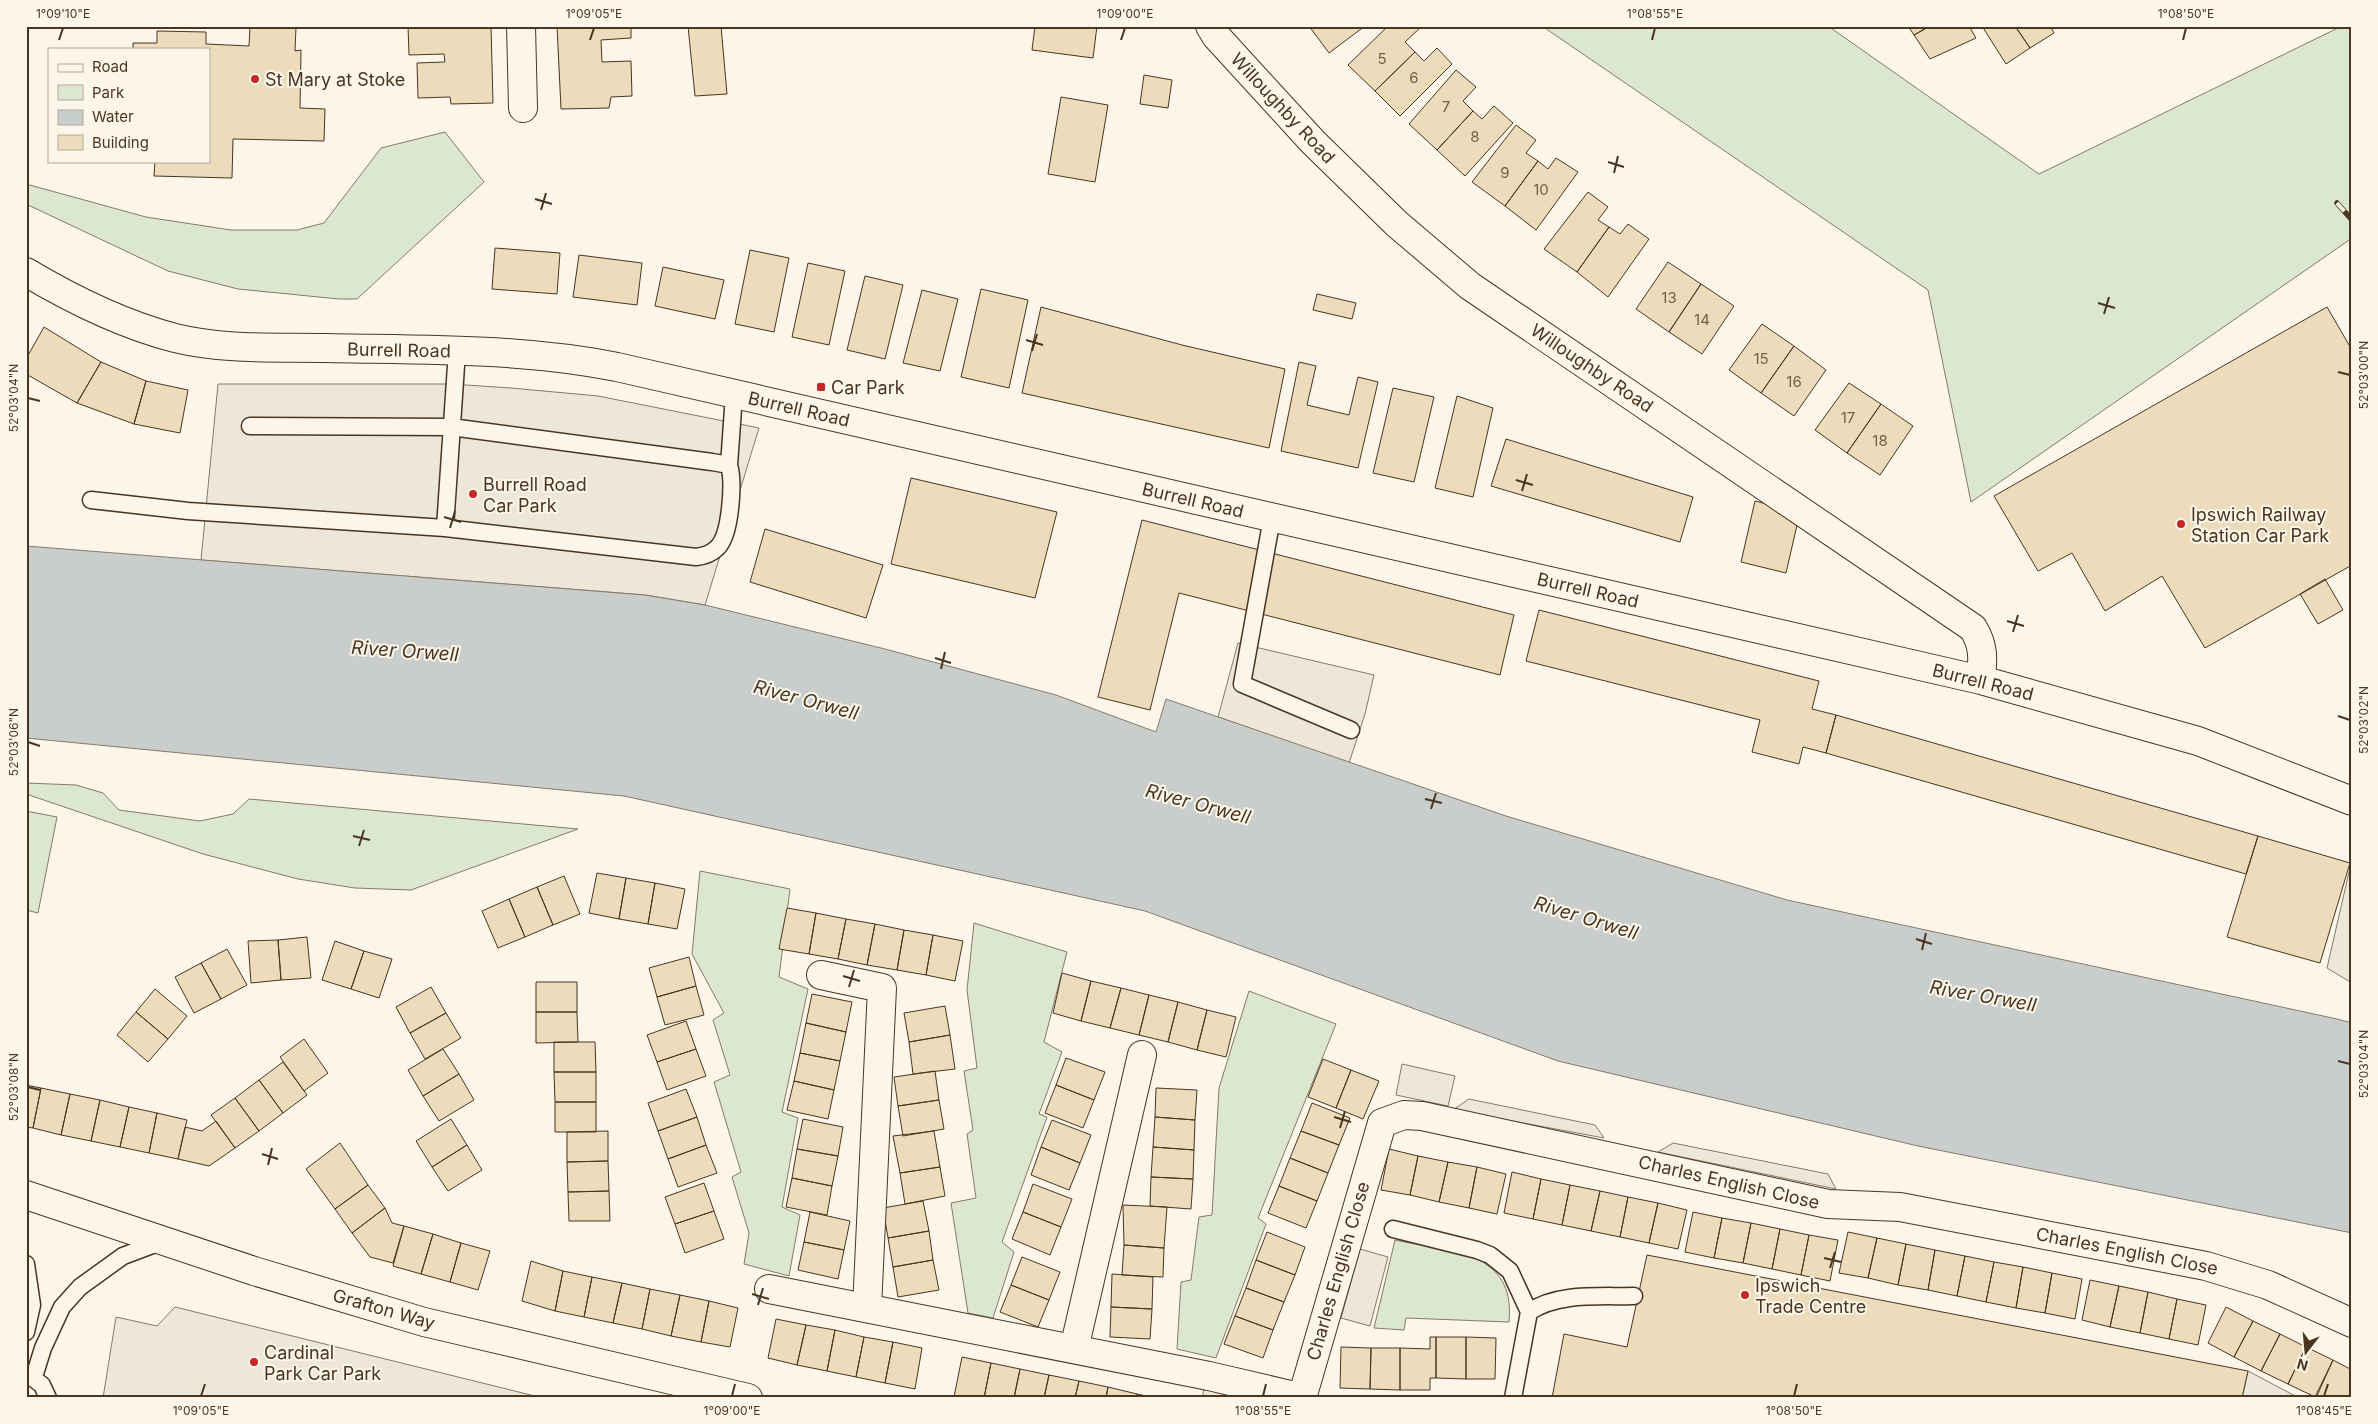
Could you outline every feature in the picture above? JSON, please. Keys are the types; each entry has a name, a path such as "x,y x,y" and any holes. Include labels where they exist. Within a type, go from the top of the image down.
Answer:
{"street":[{"path":"521,26 523,108"},
{"name":"Willoughby Road","path":"1210,26 1216,36 1313,142 1396,224 1470,286 1972,628 1981,641 1983,661 1981,680"},
{"name":"Burrell Road","path":"26,272 90,308 175,338 223,347 457,351 589,361 1981,680 2198,740 2352,801"},
{"path":"822,975 882,988 867,1308"},
{"path":"1074,1350 1142,1055"},
{"name":"Charles English Close","path":"1302,1398 1382,1123 1404,1115 1422,1116 1821,1203 1847,1206 1880,1205 1900,1207 2206,1266 2268,1285 2352,1323"},
{"name":"Grafton Way","path":"26,1195 163,1241 424,1322 748,1398"},
{"path":"769,1289 1209,1376 1302,1398"}],"lane":[{"path":"445,528 450,427 457,351"},
{"path":"91,500 188,511 445,528 696,557 707,555 719,547 727,522 733,478 729,465 734,395"},
{"path":"250,426 450,427 729,465"},
{"path":"1272,518 1242,684 1351,730"},
{"path":"1393,1229 1490,1255 1510,1271 1529,1312 1513,1398"},
{"path":"48,1398 42,1385 30,1375 62,1307 80,1287 123,1256 163,1241"},
{"path":"26,1264 32,1305 26,1332"},
{"path":"1529,1312 1538,1306 1572,1298 1634,1296"}],"green space":[{"path":"1542,26 1828,26 2039,174 2342,26 2352,26 2352,238 1971,502 1928,290"},
{"path":"445,132 484,182 357,299 339,299 238,289 168,271 26,204 26,184 146,217 231,230 297,230 324,223 381,148"},
{"path":"26,783 76,785 103,793 119,810 200,821 233,814 249,799 578,829 411,890 355,888 298,879 203,854 26,794"},
{"path":"26,811 57,817 38,913 26,910"},
{"path":"700,871 790,889 779,977 808,989 782,1112 798,1118 782,1207 800,1215 789,1276 744,1264 749,1233 732,1177 741,1172 714,1082 730,1075 713,1020 724,1013 692,954"},
{"path":"974,923 1067,952 1044,1042 1062,1052 1039,1114 1047,1117 1002,1242 1014,1252 993,1318 968,1313 951,1203 976,1198 967,1134 973,1130 964,1071 977,1068 967,990"},
{"path":"1249,991 1336,1024 1258,1218 1266,1224 1216,1358 1177,1349 1181,1282 1191,1280 1199,1217 1212,1215 1219,1088"},
{"path":"1395,1240 1456,1252 1475,1258 1490,1267 1502,1280 1508,1298 1509,1322 1406,1318 1404,1330 1374,1328"}],"shaded area":[{"name":"Burrell Road Car Park","path":"218,384 451,384 511,388 598,396 759,428 705,605 645,595 201,560"},
{"path":"1238,643 1374,675 1365,714 1349,763 1218,717"},
{"path":"2352,859 2352,983 2327,968"},
{"path":"1402,1064 1455,1076 1448,1106 1396,1095"},
{"path":"1469,1099 1595,1125 1604,1138 1453,1110"},
{"path":"1673,1143 1828,1174 1836,1189 1658,1152"},
{"path":"1360,1249 1388,1257 1370,1326 1341,1318"},
{"name":"Cardinal Park Car Park","path":"175,1307 543,1398 103,1398 116,1317 157,1326"},
{"path":"2248,1371 2299,1398 2242,1398"},
{"path":"1204,1389 1237,1398 1202,1398"}],"water":[{"name":"River Orwell","path":"26,546 645,595 705,605 885,649 1056,695 1156,732 1166,699 1506,816 1787,900 2352,1023 2352,1233 1918,1146 1558,1061 1145,911 624,796 26,738"}],"building":[{"name":"St Mary at Stoke","path":"250,26 296,27 295,51 301,50 300,108 325,109 324,141 233,139 232,178 154,176 155,162 210,162 210,48 133,48 133,43 157,43 157,31 206,32 206,44 249,46"},
{"path":"408,26 491,26 493,103 451,104 450,97 418,98 417,63 445,62 444,54 409,55"},
{"path":"557,26 631,26 631,38 601,40 602,62 631,61 632,96 611,97 609,108 561,109"},
{"path":"688,26 721,26 727,94 695,96"},
{"path":"1035,26 1097,26 1093,58 1032,50"},
{"path":"1309,26 1365,26 1329,53"},
{"path":"1388,26 1421,27 1405,42 1415,52 1375,91 1348,65"},
{"path":"1908,26 1930,26 1914,35"},
{"path":"1930,26 1969,26 1976,38 1930,59 1914,35"},
{"path":"1982,26 2015,26 2030,48 2006,64"},
{"path":"2015,26 2050,26 2054,33 2030,48"},
{"path":"1437,48 1452,64 1400,116 1375,91 1415,52 1424,61"},
{"path":"1456,70 1476,87 1463,101 1473,111 1437,150 1409,124"},
{"path":"1144,75 1172,80 1168,108 1140,104"},
{"path":"1061,97 1108,105 1095,182 1048,174"},
{"path":"1494,106 1513,123 1465,176 1437,150 1473,111 1482,119"},
{"path":"1516,125 1536,140 1526,153 1538,161 1505,206 1472,182"},
{"path":"1556,158 1578,172 1536,230 1505,206 1538,161 1548,169"},
{"path":"1588,192 1608,207 1598,220 1609,227 1577,272 1544,249"},
{"path":"1628,224 1649,239 1608,297 1577,272 1609,227 1620,234"},
{"path":"495,248 560,253 557,294 492,289"},
{"path":"750,250 789,258 774,332 735,324"},
{"path":"579,255 642,263 637,305 573,297"},
{"path":"1668,262 1701,284 1669,332 1636,309"},
{"path":"808,263 845,271 829,345 792,337"},
{"path":"663,267 724,280 715,319 655,306"},
{"path":"865,276 903,285 885,359 847,350"},
{"path":"1701,284 1734,306 1702,354 1669,332"},
{"path":"981,289 1028,300 1009,388 961,377"},
{"path":"922,290 958,299 940,371 903,363"},
{"path":"1317,294 1356,303 1352,319 1313,310"},
{"path":"1041,307 1182,345 1285,369 1269,448 1022,393"},
{"name":"Ipswich Railway Station Car Park","path":"2327,307 2352,350 2352,565 2205,648 2162,576 2105,611 2072,553 2038,571 1994,496"},
{"path":"1762,324 1794,346 1761,393 1729,370"},
{"path":"44,327 101,362 77,403 26,374 26,359"},
{"path":"1794,346 1826,370 1794,416 1761,393"},
{"path":"101,362 146,381 134,424 77,403"},
{"path":"1299,362 1316,366 1307,405 1349,415 1358,377 1378,382 1358,468 1281,451"},
{"path":"146,381 188,390 180,433 134,424"},
{"path":"1849,383 1881,404 1847,453 1815,430"},
{"path":"1393,388 1434,397 1414,482 1373,473"},
{"path":"1457,396 1493,408 1473,497 1435,488"},
{"path":"1881,404 1913,426 1880,475 1847,453"},
{"path":"1506,439 1693,497 1680,542 1491,486"},
{"path":"911,478 1057,512 1035,598 891,564"},
{"path":"1755,501 1800,512 1786,573 1741,562"},
{"path":"1142,520 1514,615 1500,675 1179,593 1150,710 1098,697"},
{"path":"765,529 883,565 866,618 750,582"},
{"path":"2325,579 2343,610 2318,624 2300,594"},
{"path":"1539,610 1819,681 1812,709 1836,715 1826,753 1803,747 1799,764 1752,752 1760,720 1526,661"},
{"path":"1836,715 2258,836 2246,874 1826,753"},
{"path":"2258,836 2350,863 2320,963 2227,937"},
{"path":"597,873 626,878 619,919 589,913"},
{"path":"564,876 580,914 553,925 537,887"},
{"path":"626,878 655,883 648,924 619,919"},
{"path":"655,883 685,889 677,929 648,924"},
{"path":"537,887 553,925 525,937 509,899"},
{"path":"509,899 525,937 498,948 482,911"},
{"path":"787,908 816,913 809,954 779,949"},
{"path":"816,913 846,919 838,959 809,954"},
{"path":"846,919 875,924 867,965 838,959"},
{"path":"875,924 904,930 897,970 867,965"},
{"path":"904,930 933,935 926,975 897,970"},
{"path":"933,935 963,941 955,981 926,975"},
{"path":"307,937 311,978 281,980 278,940"},
{"path":"278,940 281,980 251,983 248,941"},
{"path":"335,941 364,951 351,989 322,980"},
{"path":"227,949 247,985 221,999 201,963"},
{"path":"364,951 392,959 379,998 351,989"},
{"path":"689,957 696,986 657,997 649,968"},
{"path":"201,963 221,999 194,1013 175,977"},
{"path":"1062,973 1091,981 1081,1021 1053,1013"},
{"path":"1091,981 1121,988 1110,1028 1081,1021"},
{"path":"536,982 577,982 577,1012 536,1012"},
{"path":"696,986 704,1015 665,1025 657,997"},
{"path":"431,987 446,1013 410,1033 396,1007"},
{"path":"1121,988 1149,995 1139,1035 1110,1028"},
{"path":"155,989 187,1016 168,1039 136,1012"},
{"path":"812,994 852,1002 846,1032 806,1023"},
{"path":"1149,995 1178,1002 1168,1042 1139,1035"},
{"path":"1178,1002 1207,1010 1197,1050 1168,1042"},
{"path":"945,1006 950,1035 909,1042 904,1013"},
{"path":"1207,1010 1236,1017 1226,1057 1197,1050"},
{"path":"136,1012 168,1039 148,1062 117,1035"},
{"path":"536,1012 577,1012 578,1042 536,1043"},
{"path":"446,1013 461,1038 425,1059 410,1033"},
{"path":"686,1021 696,1049 657,1062 647,1035"},
{"path":"806,1023 846,1032 840,1061 800,1053"},
{"path":"950,1035 955,1069 913,1074 909,1042"},
{"path":"304,1039 328,1073 304,1091 280,1057"},
{"path":"554,1042 595,1042 596,1072 554,1072"},
{"path":"443,1049 459,1074 423,1096 408,1070"},
{"path":"696,1049 706,1076 667,1090 657,1062"},
{"path":"800,1053 840,1061 834,1090 794,1081"},
{"path":"1066,1058 1105,1072 1094,1100 1056,1085"},
{"path":"1323,1059 1351,1070 1336,1108 1308,1097"},
{"path":"283,1062 307,1095 283,1113 259,1080"},
{"path":"1351,1070 1379,1081 1363,1119 1336,1108"},
{"path":"935,1071 939,1100 898,1106 894,1077"},
{"path":"554,1072 596,1072 596,1102 555,1102"},
{"path":"459,1074 474,1100 439,1121 423,1096"},
{"path":"259,1080 283,1113 259,1131 235,1098"},
{"path":"794,1081 834,1090 828,1119 787,1110"},
{"path":"26,1085 41,1088 33,1128 26,1127"},
{"path":"1056,1085 1094,1100 1083,1128 1045,1113"},
{"path":"41,1088 70,1094 61,1135 33,1128"},
{"path":"1156,1088 1197,1090 1195,1120 1155,1117"},
{"path":"686,1089 697,1117 658,1131 648,1103"},
{"path":"70,1094 100,1100 91,1141 61,1135"},
{"path":"235,1098 259,1131 235,1148 211,1115"},
{"path":"100,1100 129,1107 120,1147 91,1141"},
{"path":"939,1100 944,1129 903,1136 898,1106"},
{"path":"555,1102 596,1102 596,1132 555,1132"},
{"path":"1312,1103 1350,1118 1339,1145 1301,1131"},
{"path":"129,1107 157,1113 149,1153 120,1147"},
{"path":"157,1113 187,1120 178,1159 149,1153"},
{"path":"697,1117 706,1145 668,1159 658,1131"},
{"path":"1155,1117 1195,1120 1194,1150 1153,1147"},
{"path":"451,1119 467,1145 432,1167 416,1141"},
{"path":"803,1119 843,1127 838,1156 797,1149"},
{"path":"1052,1120 1091,1135 1080,1163 1041,1147"},
{"path":"216,1121 235,1148 209,1166 178,1159 185,1127 202,1131"},
{"path":"608,1131 608,1161 567,1162 567,1132"},
{"path":"934,1131 940,1167 900,1173 893,1136"},
{"path":"1301,1131 1339,1145 1328,1173 1290,1158"},
{"path":"340,1143 368,1185 335,1209 306,1169"},
{"path":"467,1145 482,1170 448,1191 432,1167"},
{"path":"706,1145 717,1173 678,1187 668,1159"},
{"path":"1041,1147 1080,1163 1069,1190 1031,1175"},
{"path":"1153,1147 1194,1150 1193,1179 1151,1177"},
{"path":"797,1149 838,1156 832,1186 792,1178"},
{"path":"1389,1149 1418,1156 1410,1195 1381,1190"},
{"path":"1418,1156 1448,1162 1439,1202 1410,1195"},
{"path":"1290,1158 1328,1173 1317,1201 1279,1186"},
{"path":"608,1161 609,1191 568,1192 567,1162"},
{"path":"1448,1162 1477,1167 1469,1208 1439,1202"},
{"path":"940,1167 945,1196 905,1204 900,1173"},
{"path":"1477,1167 1506,1174 1497,1214 1469,1208"},
{"path":"1512,1172 1541,1179 1533,1219 1504,1213"},
{"path":"1151,1177 1193,1179 1191,1209 1150,1206"},
{"path":"792,1178 832,1186 827,1215 786,1207"},
{"path":"1541,1179 1570,1185 1562,1225 1533,1219"},
{"path":"704,1183 714,1211 675,1224 665,1197"},
{"path":"1033,1184 1072,1199 1061,1227 1023,1212"},
{"path":"368,1185 385,1208 352,1233 335,1209"},
{"path":"1570,1185 1600,1191 1591,1231 1562,1225"},
{"path":"1279,1186 1317,1201 1306,1228 1268,1213"},
{"path":"609,1191 610,1221 569,1221 568,1192"},
{"path":"1600,1191 1628,1197 1620,1237 1591,1231"},
{"path":"1628,1197 1658,1203 1649,1243 1620,1237"},
{"path":"923,1201 929,1231 888,1238 883,1208"},
{"path":"1658,1203 1687,1210 1678,1249 1649,1243"},
{"path":"1123,1205 1167,1207 1164,1248 1124,1245"},
{"path":"385,1208 392,1223 404,1226 393,1263 370,1257 352,1233"},
{"path":"714,1211 724,1239 685,1253 675,1224"},
{"path":"810,1212 850,1221 844,1250 804,1242"},
{"path":"1023,1212 1061,1227 1050,1255 1012,1239"},
{"path":"1693,1212 1722,1218 1714,1258 1685,1252"},
{"path":"1722,1218 1751,1223 1743,1263 1714,1258"},
{"path":"1751,1223 1780,1229 1772,1269 1743,1263"},
{"path":"404,1226 433,1234 421,1274 393,1266"},
{"path":"1780,1229 1809,1235 1801,1275 1772,1269"},
{"path":"929,1231 933,1260 893,1267 888,1238"},
{"path":"1267,1232 1305,1247 1295,1275 1256,1260"},
{"path":"1848,1232 1877,1238 1868,1278 1839,1273"},
{"path":"433,1234 461,1243 450,1282 421,1274"},
{"path":"1809,1235 1838,1240 1830,1281 1801,1275"},
{"path":"1877,1238 1906,1244 1898,1285 1868,1278"},
{"path":"804,1242 844,1250 838,1279 798,1270"},
{"path":"461,1243 490,1251 478,1290 450,1282"},
{"path":"1906,1244 1935,1250 1928,1290 1898,1285"},
{"path":"1124,1245 1164,1248 1163,1277 1122,1275"},
{"path":"1935,1250 1965,1256 1957,1296 1928,1290"},
{"name":"Ipswich Trade Centre","path":"1647,1255 2248,1371 2242,1398 1552,1398 1564,1334 1627,1347"},
{"path":"1965,1256 1994,1262 1986,1302 1957,1296"},
{"path":"1022,1257 1060,1272 1049,1300 1011,1285"},
{"path":"933,1260 939,1290 898,1297 893,1267"},
{"path":"1256,1260 1295,1275 1284,1302 1246,1288"},
{"path":"531,1261 563,1271 555,1311 522,1301"},
{"path":"1994,1262 2023,1267 2016,1308 1986,1302"},
{"path":"2023,1267 2052,1273 2045,1313 2016,1308"},
{"path":"563,1271 592,1277 584,1317 555,1311"},
{"path":"2052,1273 2082,1279 2075,1319 2045,1313"},
{"path":"1112,1274 1153,1277 1152,1309 1111,1307"},
{"path":"592,1277 622,1283 613,1323 584,1317"},
{"path":"2090,1280 2119,1286 2110,1327 2082,1320"},
{"path":"622,1283 650,1289 642,1329 613,1323"},
{"path":"1011,1285 1049,1300 1038,1327 1000,1312"},
{"path":"2119,1286 2148,1292 2140,1333 2110,1327"},
{"path":"1246,1288 1284,1302 1273,1330 1235,1316"},
{"path":"650,1289 680,1295 671,1336 642,1329"},
{"path":"2148,1292 2177,1299 2169,1339 2140,1333"},
{"path":"680,1295 709,1301 701,1342 671,1336"},
{"path":"2177,1299 2206,1305 2198,1345 2169,1339"},
{"path":"709,1301 738,1308 730,1347 701,1342"},
{"path":"1111,1307 1152,1309 1150,1339 1110,1337"},
{"path":"2226,1307 2253,1321 2234,1357 2208,1343"},
{"path":"1235,1316 1273,1330 1263,1358 1224,1344"},
{"path":"776,1319 806,1325 797,1365 768,1358"},
{"path":"2253,1321 2280,1334 2261,1371 2234,1357"},
{"path":"806,1325 835,1330 827,1371 797,1365"},
{"path":"835,1330 864,1337 856,1377 827,1371"},
{"path":"2280,1334 2306,1347 2288,1384 2261,1371"},
{"path":"864,1337 893,1342 885,1383 856,1377"},
{"path":"1430,1337 1436,1337 1436,1378 1430,1378 1430,1390 1400,1390 1400,1348 1430,1349"},
{"path":"1436,1337 1466,1337 1466,1379 1436,1378"},
{"path":"1466,1337 1496,1338 1495,1379 1466,1379"},
{"path":"893,1342 922,1348 915,1389 885,1383"},
{"path":"1341,1347 1371,1348 1370,1389 1340,1388"},
{"path":"2306,1347 2333,1360 2315,1397 2288,1384"},
{"path":"1371,1348 1400,1348 1400,1390 1370,1389"},
{"path":"962,1357 991,1363 984,1398 954,1397"},
{"path":"2333,1360 2352,1370 2352,1390 2348,1398 2316,1398"},
{"path":"991,1363 1020,1369 1014,1398 984,1398"},
{"path":"1020,1369 1049,1375 1044,1398 1014,1398"},
{"path":"1049,1375 1079,1381 1075,1398 1044,1398"},
{"path":"1079,1381 1108,1387 1106,1398 1075,1398"},
{"path":"1108,1387 1137,1394 1136,1398 1106,1398"},
{"path":"1137,1394 1156,1398 1136,1398"}],"railway":[{"path":"2337,203 2352,220"}],"place":[{"name":"St Mary at Stoke","path":"255,79"},
{"name":"Car Park","path":"821,387"},
{"name":"Burrell Road Car Park","path":"473,494"},
{"name":"Ipswich Railway Station Car Park","path":"2181,524"},
{"name":"Ipswich Trade Centre","path":"1745,1295"},
{"name":"Cardinal Park Car Park","path":"254,1362"}]}
